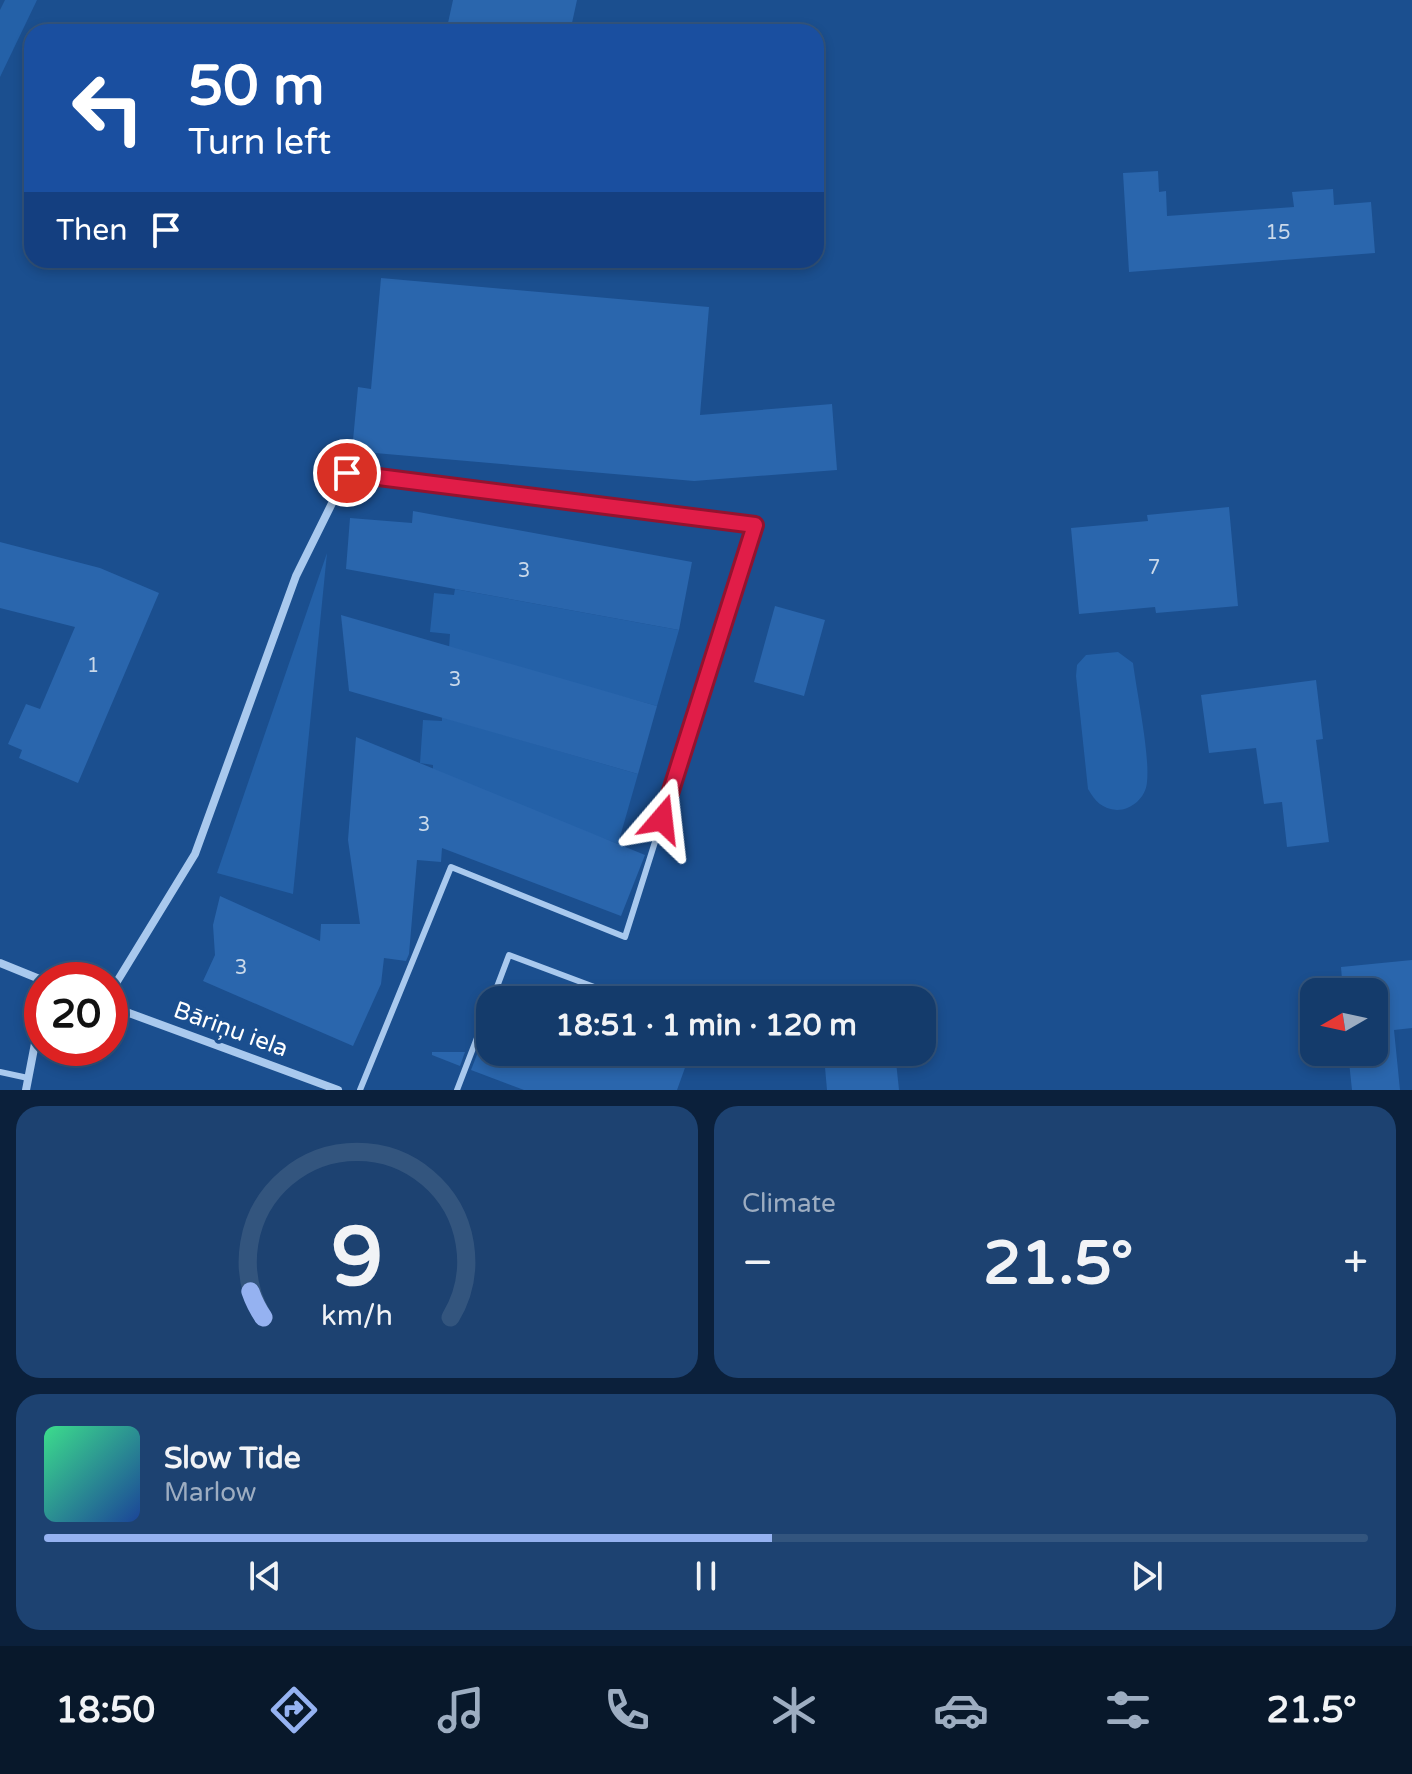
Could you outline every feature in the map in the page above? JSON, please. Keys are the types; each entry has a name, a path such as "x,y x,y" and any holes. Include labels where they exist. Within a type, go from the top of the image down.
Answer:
{"street":[{"path":"128,964 195,854 296,576 347,473"},
{"path":"0,963 24,973"},
{"name":"Bāriņu iela","path":"128,1013 338,1090"},
{"path":"26,1090 30,1066"}],"lane":[{"path":"347,473 755,525 625,937 451,867 360,1090"},
{"path":"497,986 509,955 592,986"},
{"path":"457,1090 476,1041"},
{"path":"0,1072 28,1078"}],"shaded area":[{"path":"5,0 37,0 0,77 0,10"},
{"path":"327,553 293,894 217,873"},
{"path":"455,589 679,630 657,706 449,649 450,634 430,632 434,593 454,595"},
{"path":"1118,652 1133,663 1147,770 1146,788 1141,797 1128,808 1117,810 1100,804 1088,789 1076,676 1077,665 1086,655"},
{"path":"442,717 638,774 618,844 433,773 433,765 420,763 423,720 442,721"}],"building":[{"path":"453,0 577,0 572,24 448,24"},
{"path":"1158,171 1159,192 1166,191 1167,216 1294,207 1292,192 1333,189 1334,205 1371,202 1375,253 1129,272 1123,173"},
{"path":"381,278 709,307 700,415 832,404 837,470 694,481 352,451 358,387 371,389"},
{"path":"1229,507 1238,606 1156,613 1155,607 1079,614 1071,528 1148,521 1147,515"},
{"path":"413,511 692,562 679,630 346,569 350,518 412,523"},
{"path":"0,542 100,568 159,593 78,783 19,758 22,750 8,744 26,704 40,709 75,627 0,608"},
{"path":"775,606 825,620 804,696 754,682"},
{"path":"341,615 657,706 638,774 349,691"},
{"path":"1316,680 1323,739 1316,740 1329,842 1287,847 1282,802 1264,804 1256,748 1209,753 1201,695"},
{"path":"356,737 645,855 621,916 442,848 441,862 417,860 409,954 406,961 384,958 381,984 353,1046 203,981 215,955 213,925 220,896 320,941 321,924 360,924 348,840"},
{"path":"1412,960 1412,1028 1394,1030 1400,1090 1352,1090 1349,1066 1388,1066 1388,978 1342,978 1341,967"},
{"path":"432,1052 465,1052 460,1066 432,1055"},
{"path":"476,1057 476,1066 686,1066 677,1090 524,1090 471,1070"},
{"path":"825,1066 896,1066 899,1090 827,1090"}],"route":[{"path":"347,473 755,525 662,819"}]}
